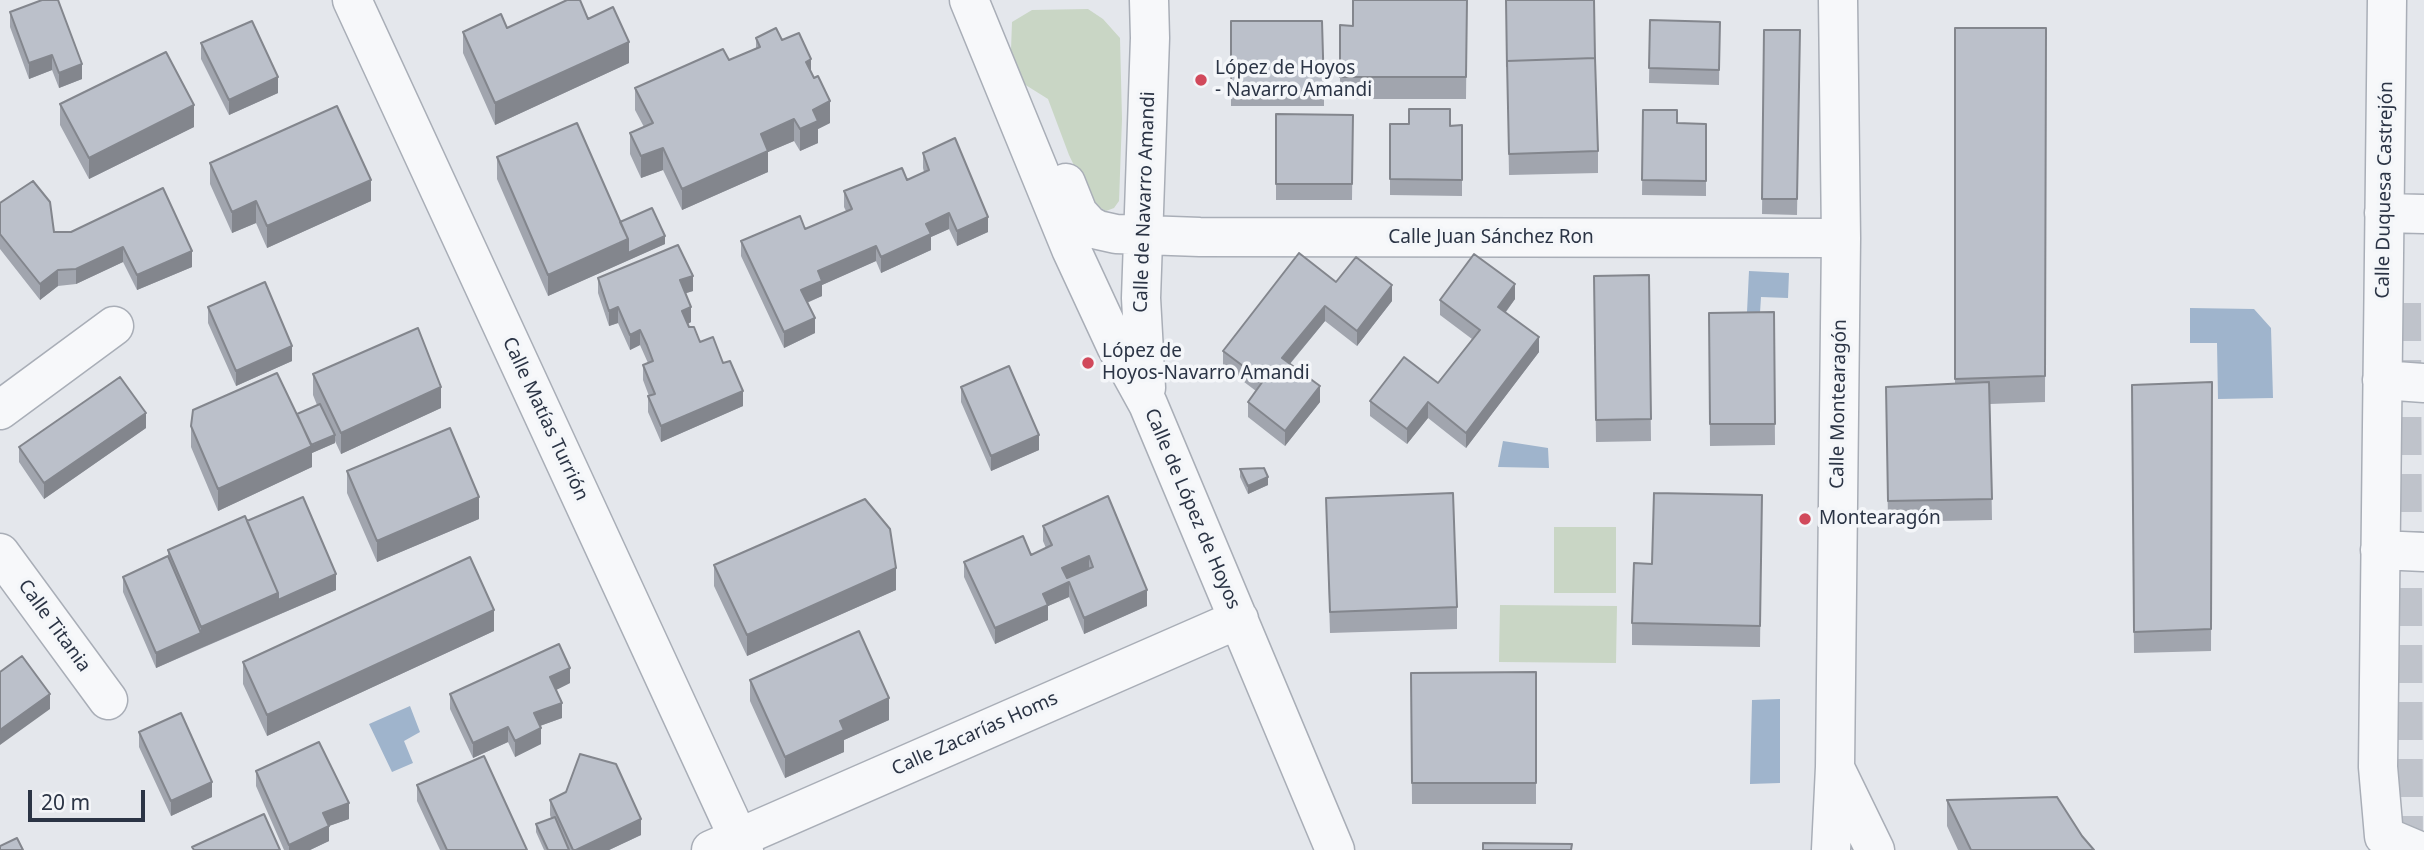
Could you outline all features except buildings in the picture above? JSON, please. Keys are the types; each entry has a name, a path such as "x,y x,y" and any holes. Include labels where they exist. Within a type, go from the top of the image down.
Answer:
{"street":[{"name":"Calle Matías Turrión","path":"352,0 731,846"},
{"name":"Calle de López de Hoyos","path":"969,0 1071,249 1116,346 1148,404 1335,850"},
{"name":"Calle de Navarro Amandi","path":"1148,404 1141,326 1149,0"},
{"name":"Calle Montearagón","path":"1831,850 1835,767 1841,238 1839,0"},
{"name":"Calle Duquesa Castrejón","path":"2387,0 2378,767 2385,836 2418,850 2424,846"},
{"name":"Calle de López de Hoyos","path":"1016,112 1042,134 1053,149 1078,213 1088,225 1110,234 1142,236"},
{"path":"2385,214 2424,214"},
{"name":"Calle Juan Sánchez Ron","path":"1142,236 1841,238"},
{"path":"0,410 114,326"},
{"path":"2382,380 2424,383"},
{"path":"2380,550 2424,552"},
{"name":"Calle Titania","path":"0,553 108,700"},
{"name":"Calle Zacarías Homs","path":"731,846 1239,619"},
{"path":"1835,767 1875,850"},
{"name":"Calle de López de Hoyos","path":"1311,794 1317,850"}],"green space":[{"path":"1088,9 1103,19 1120,38 1122,119 1119,201 1114,208 1106,211 1092,203 1069,155 1048,99 1024,84 1011,50 1012,22 1032,10"},
{"path":"1554,527 1616,527 1616,593 1554,593"},
{"path":"1500,605 1617,606 1616,663 1499,662"}],"water":[{"path":"1749,271 1789,273 1788,298 1761,297 1760,313 1747,312"},
{"path":"2190,308 2254,309 2271,328 2273,398 2218,399 2217,343 2190,343"},
{"path":"1503,441 1548,448 1549,468 1498,467"},
{"path":"1780,699 1780,783 1750,784 1752,700"},
{"path":"410,706 420,732 404,741 413,763 392,772 369,724"}],"tunnel":[{"path":"2402,303 2404,850"}],"place":[{"name":"López de Hoyos - Navarro Amandi","path":"1201,80"},
{"name":"López de Hoyos-Navarro Amandi","path":"1088,363"},
{"name":"Montearagón","path":"1805,519"}]}
